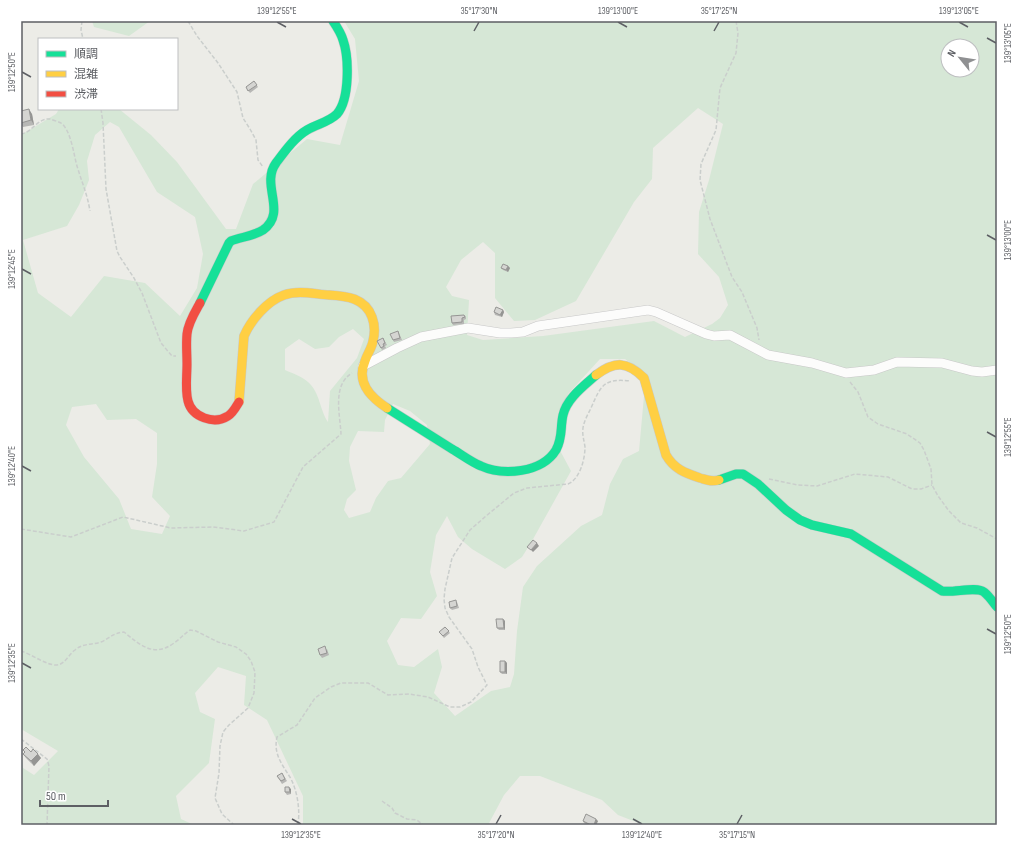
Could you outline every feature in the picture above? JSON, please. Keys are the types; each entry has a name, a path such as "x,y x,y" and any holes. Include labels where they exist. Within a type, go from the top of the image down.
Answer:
{"street":[{"path":"333,21 342,37 346,54 345,93 341,106 338,112 331,118 300,135 275,164 270,173 270,183 274,206 273,218 263,230 229,243 206,288 187,333 187,398 189,404 196,413 210,420 222,419 231,414 234,410 239,401 244,336 246,331 271,302 279,297 289,294 345,295 364,304 372,315 375,334 363,366 362,377 364,387 376,401 488,470 515,472 540,464 555,451 562,437 562,419 564,409 571,400 598,372 614,365 631,367 644,378 666,455 668,460 676,468 686,474 715,482 736,474 743,474 800,520 814,526 851,534 942,591 952,593 970,589 983,591 997,607"},
{"path":"363,366 421,337 454,330 468,328 500,332 523,332 538,326 648,310 656,312 706,334 714,336 730,335 736,337 768,354 812,363 846,373 874,370 896,362 942,363 972,371 982,372 997,370"}],"path":[{"path":"82,21 81,30 83,38"},
{"path":"188,21 237,92 243,118 256,140 258,160 270,173"},
{"path":"736,21 738,33 736,53 720,88 716,130 701,164 700,180 710,219 732,277 742,292 757,328 760,351"},
{"path":"101,110 106,189 117,251 142,293 161,343 172,356 175,357 179,355"},
{"path":"21,134 26,133 37,123 44,120 50,119 62,124 67,131 72,146 87,195 90,211"},
{"path":"21,529 71,537 123,517 171,528 213,528 244,531 274,522 303,467 341,434 340,388 347,376 363,366"},
{"path":"846,373 848,379 858,392 868,417 878,424 907,434 920,443 931,469 932,485 949,511 961,524 977,528 997,539"},
{"path":"298,825 299,817 296,794 292,780 278,760 275,744 277,737 297,725 315,698 331,687 341,683 368,683 388,695 408,694 428,697 450,707 460,707 471,702 488,685 478,667 472,649 449,617 445,608 444,598 452,558 470,530 514,493 527,488 568,484 573,482 580,471 583,462 584,423 598,393 605,385 613,380 634,381"},
{"path":"763,478 798,485 817,486 855,474 888,477 912,489 932,485"},
{"path":"21,651 50,664 57,665 65,662 75,649 84,644 101,642 116,633 124,632 139,645 150,650 164,649 190,630 196,631 218,642 236,647 246,654 251,661 255,672 254,693 248,708 223,732 220,746 219,773 215,798 222,814 234,825"},
{"path":"21,739 47,758 49,766 47,825"},
{"path":"382,801 396,813 407,819 417,820 423,825"}],"green space":[{"path":"92,21 150,21 129,36 94,27"},
{"path":"344,21 997,21 997,825 642,825 618,815 602,800 540,776 520,776 504,795 488,825 303,825 303,796 267,720 244,705 246,676 218,667 195,693 200,712 215,719 209,763 176,796 181,819 194,825 21,825 21,755 23,768 34,775 58,751 21,729 21,135 56,114 58,110 120,110 151,135 177,162 226,229 236,229 253,184 307,139 340,145 359,81 355,39","holes":["698,108 723,124 709,180 699,212 698,254 719,277 728,305 720,318 712,324 685,337 654,321 543,336 483,340 467,335 469,300 452,296 446,287 461,260 483,242 495,253 495,298 514,321 535,320 576,301 634,202 652,179 653,148","110,122 119,127 157,192 195,217 203,254 197,288 180,316 145,283 104,276 71,317 38,293 23,240 67,226 79,205 89,180 87,161 95,135","353,329 364,339 357,358 330,391 328,422 312,386 303,378 285,370 285,349 299,339 315,349 329,347 339,337","600,359 625,359 646,374 639,451 623,459 610,484 602,515 581,526 537,566 523,587 517,631 514,674 510,687 491,691 455,716 434,693 442,667 438,649 414,667 398,665 387,641 401,618 421,619 437,596 430,572 436,535 447,516 458,537 472,549 505,569 522,557 571,471 556,443 568,394","96,404 107,420 136,419 157,433 157,464 152,497 170,516 162,534 131,529 119,499 84,457 66,425 72,407","393,404 410,411 427,425 430,444 401,478 388,481 376,498 370,512 349,518 344,510 347,499 356,490 349,461 350,447 358,431 384,432 385,420"]}],"building":[{"path":"254,81 257,85 248,91 246,87"},
{"path":"29,109 31,120 21,123 21,111"},
{"path":"503,264 508,266 506,270 501,268"},
{"path":"496,307 503,310 500,315 494,312"},
{"path":"464,315 465,317 462,318 462,322 452,323 451,316"},
{"path":"398,331 400,338 393,340 390,334"},
{"path":"383,338 385,343 381,348 377,341"},
{"path":"533,540 537,543 531,550 527,547"},
{"path":"456,600 457,606 450,608 449,602"},
{"path":"496,619 503,619 504,628 497,628"},
{"path":"445,627 449,631 443,636 439,632"},
{"path":"325,646 327,653 320,655 318,649"},
{"path":"500,661 505,661 505,672 500,672"},
{"path":"26,747 31,752 33,749 38,754 31,761 23,754 25,752 23,750"},
{"path":"282,773 285,779 281,781 277,776"},
{"path":"285,787 289,787 290,792 285,792"},
{"path":"586,814 596,819 594,825 583,821"}],"traffic: fast":[{"path":"200,303 229,243 259,232 270,223 274,207 271,180 272,171 276,163 298,136 334,117 341,107 346,88 347,67 345,47 342,37 333,21"},
{"path":"387,408 477,464 500,471 522,470 532,468 550,458 560,441 563,415 568,403 576,393 596,375"},
{"path":"719,480 736,474 743,474 758,484 786,510 800,520 812,525 851,534 942,591 980,590 988,595 997,607"}],"traffic: slow":[{"path":"239,402 244,336 247,330 260,312 278,298 289,294 306,293 349,297 360,302 369,311 374,323 374,335 372,346 366,358 362,376 366,388 370,394 387,408"},
{"path":"596,375 615,365 626,366 638,372 644,378 666,455 669,460 680,470 689,474 709,480 719,480"}],"traffic: jam":[{"path":"200,303 190,322 187,334 186,388 190,407 204,418 216,420 230,415 239,402"}]}
